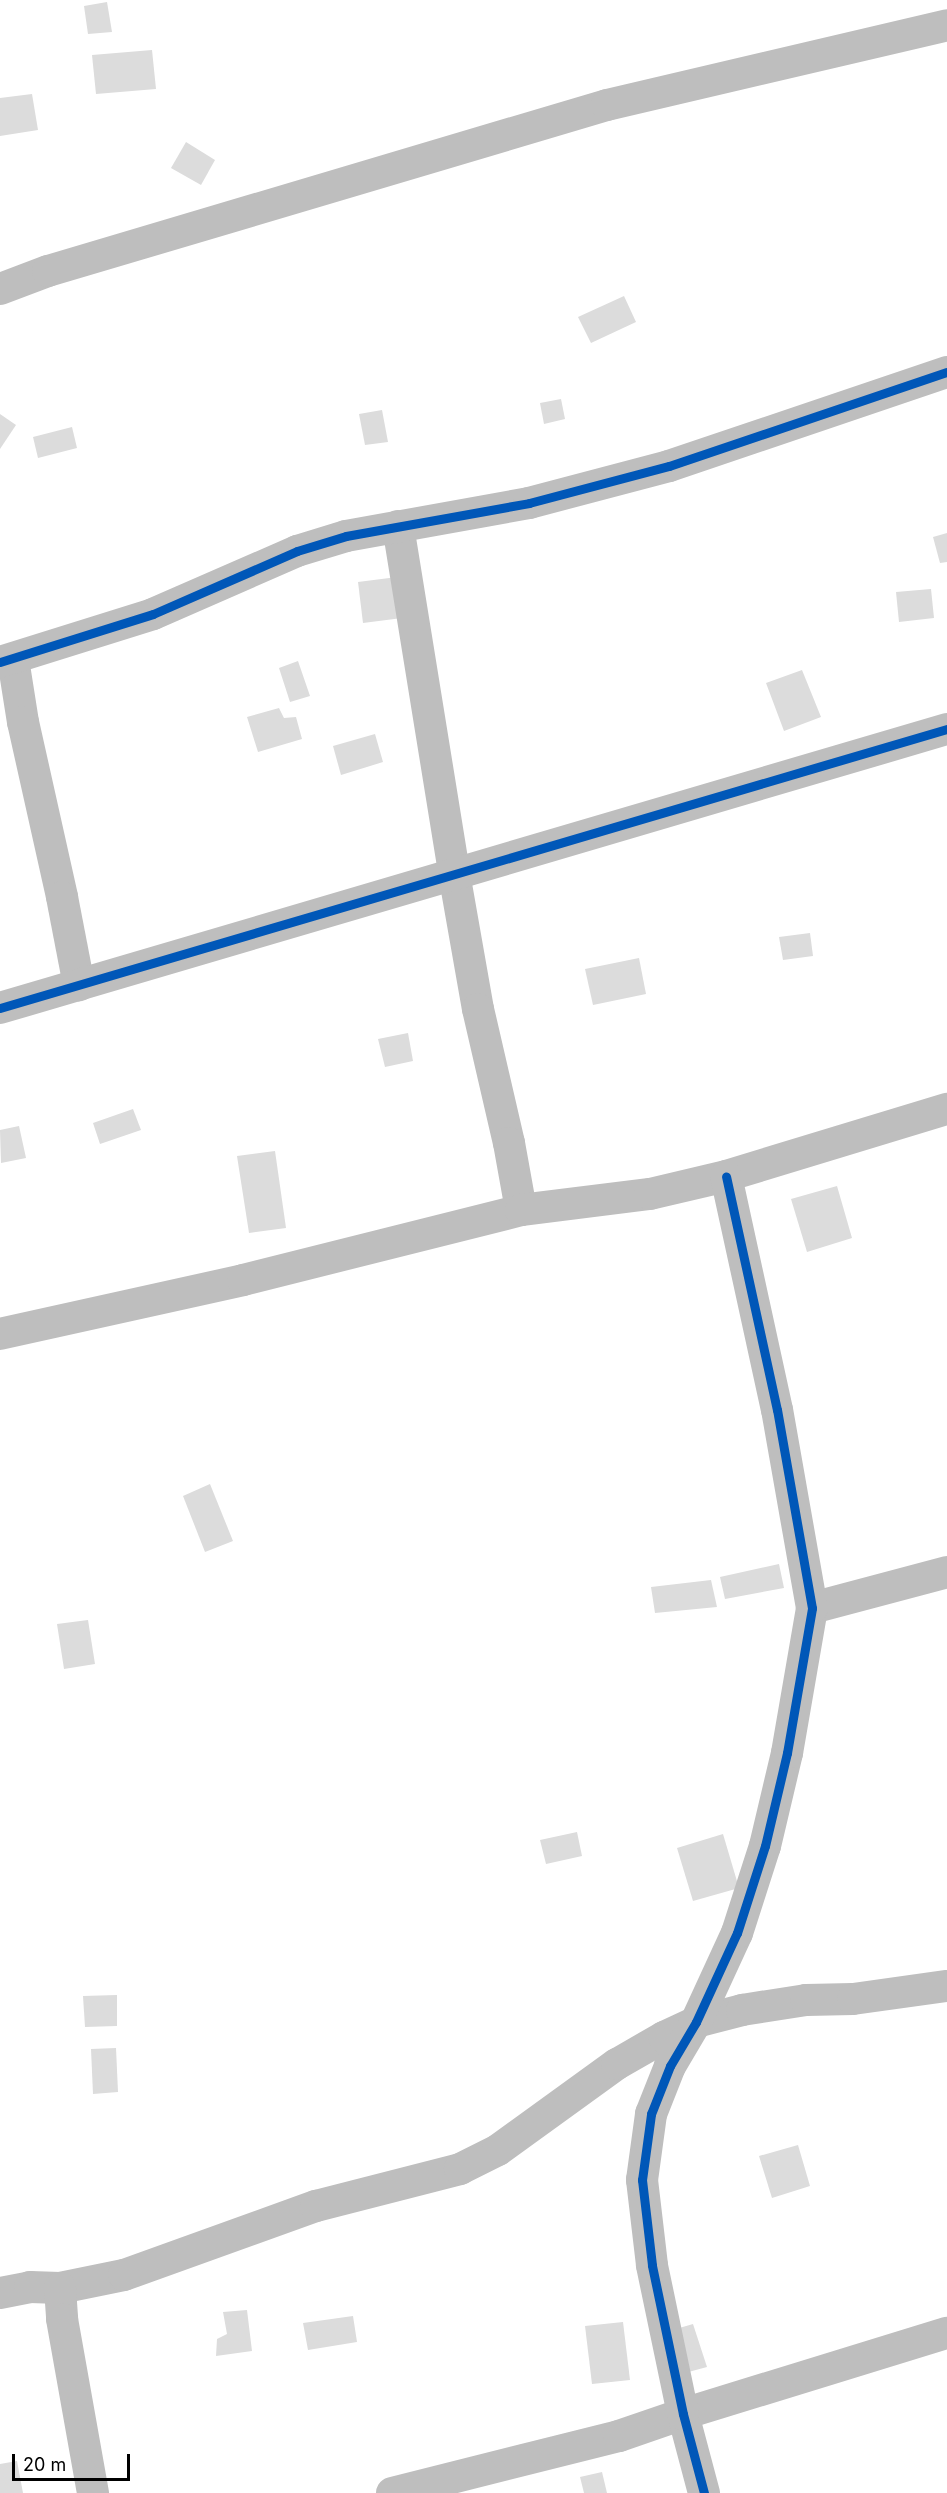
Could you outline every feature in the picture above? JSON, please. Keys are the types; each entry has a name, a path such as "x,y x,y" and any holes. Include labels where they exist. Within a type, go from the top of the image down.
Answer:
{"street":[{"path":"0,289 48,271 607,105 947,25"},
{"path":"79,985 63,897 23,722 6,660 153,614 297,551 346,536 529,503 669,466 947,372"},
{"path":"398,526 478,1009 509,1143 521,1210"},
{"path":"0,1008 947,729"},
{"path":"0,1334 243,1280 521,1210 650,1194 726,1176 947,1109"},
{"path":"704,2493 683,2414 652,2265 642,2180 651,2114 670,2066 696,2022 737,1933 765,1846 789,1742 812,1608 782,1432 726,1176"},
{"path":"812,1608 947,1572"},
{"path":"0,2293 30,2287 60,2288 124,2275 316,2206 460,2169 498,2150 617,2064 696,2022 742,2010 806,2000 853,1999 947,1986"},
{"path":"60,2288 62,2319 93,2493"},
{"path":"392,2493 619,2436 683,2414 947,2333"}],"building":[{"path":"107,2 112,32 88,34 84,6"},
{"path":"152,50 156,89 96,94 92,55"},
{"path":"32,94 38,130 0,136 0,98"},
{"path":"186,142 215,160 201,185 171,168"},
{"path":"624,296 636,322 591,343 578,317"},
{"path":"561,399 565,419 544,424 540,403"},
{"path":"382,410 388,442 365,445 359,414"},
{"path":"0,414 16,425 0,449"},
{"path":"72,427 77,448 38,458 33,437"},
{"path":"947,533 947,562 940,563 933,537"},
{"path":"405,576 410,617 363,623 358,582"},
{"path":"931,589 934,618 899,622 896,592"},
{"path":"298,661 310,696 290,702 279,668"},
{"path":"802,670 821,717 784,731 766,683"},
{"path":"279,708 284,718 296,717 302,739 258,752 247,717"},
{"path":"375,734 383,762 341,775 333,746"},
{"path":"810,933 813,956 783,960 779,937"},
{"path":"639,958 646,994 593,1005 585,969"},
{"path":"408,1033 413,1061 385,1067 378,1039"},
{"path":"133,1109 141,1130 100,1144 93,1123"},
{"path":"19,1126 26,1158 1,1163 0,1130"},
{"path":"275,1151 286,1228 249,1233 237,1156"},
{"path":"837,1186 852,1238 807,1252 791,1199"},
{"path":"210,1484 233,1541 205,1552 183,1496"},
{"path":"779,1564 784,1588 725,1599 720,1577"},
{"path":"711,1580 717,1607 655,1613 651,1587"},
{"path":"88,1620 95,1664 64,1669 57,1624"},
{"path":"577,1832 582,1856 546,1864 540,1840"},
{"path":"723,1834 739,1888 693,1901 677,1848"},
{"path":"117,1995 117,2026 85,2027 83,1996"},
{"path":"116,2048 118,2092 93,2094 91,2049"},
{"path":"798,2145 810,2186 772,2198 759,2156"},
{"path":"247,2310 252,2351 216,2356 217,2339 227,2334 223,2312"},
{"path":"353,2316 357,2342 308,2350 303,2323"},
{"path":"623,2322 630,2380 592,2384 585,2326"},
{"path":"693,2324 707,2367 681,2374 669,2331"},
{"path":"17,2461 23,2493 0,2493 0,2464"},
{"path":"602,2472 607,2493 584,2493 580,2477"}],"cycle path":[{"path":"0,662 153,614 297,551 346,536 529,503 669,466 947,372"},
{"path":"0,1008 947,729"},
{"path":"704,2493 683,2414 652,2265 642,2180 651,2114 670,2066 696,2022 737,1933 765,1846 787,1753 812,1608 777,1410 726,1176"}]}
